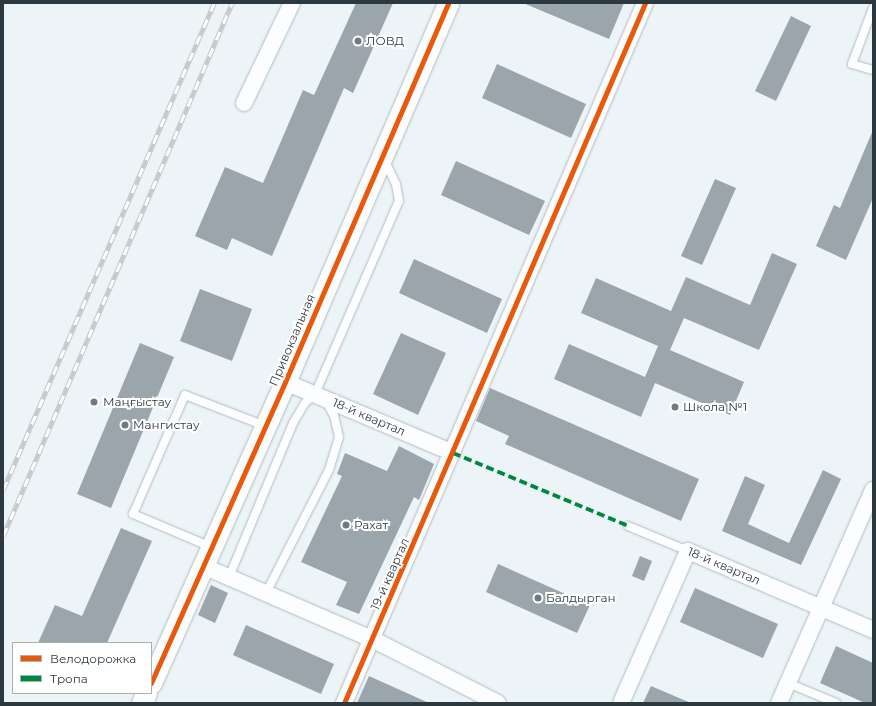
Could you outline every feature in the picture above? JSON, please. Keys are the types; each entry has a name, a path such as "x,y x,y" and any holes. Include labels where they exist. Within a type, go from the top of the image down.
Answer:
{"street":[{"path":"244,102 292,3"},
{"name":"Привокзальная","path":"152,681 266,426 448,3"},
{"name":"19-й квартал","path":"344,703 454,453 645,3"},
{"name":"18-й квартал","path":"285,382 454,453"},
{"path":"779,703 820,607 873,490"},
{"path":"621,703 688,551"},
{"name":"18-й квартал","path":"688,551 873,630"},
{"path":"207,557 230,577 372,639 498,703"}],"lane":[{"path":"873,8 852,64 873,70"},
{"path":"230,577 293,423 305,402 320,396 399,201 396,184 382,156"},
{"path":"207,557 133,514 185,395 266,426"},
{"path":"266,593 329,470 339,437 334,416 320,396"},
{"name":"18-й квартал","path":"628,526 688,551"},
{"path":"788,683 836,703"}],"building":[{"path":"356,3 393,3 353,93 344,88 272,256 232,238 227,250 195,236 225,167 263,183 303,90 314,95"},
{"path":"523,3 624,3 609,39"},
{"path":"791,16 811,26 776,101 755,91"},
{"path":"497,64 586,104 571,138 482,98"},
{"path":"873,130 873,198 846,260 816,246 834,205 840,208"},
{"path":"456,161 545,201 529,235 441,195"},
{"path":"715,179 736,188 702,265 681,256"},
{"path":"772,253 797,264 759,350 684,318 670,350 744,382 730,415 655,383 641,417 554,379 569,344 645,377 658,346 581,313 596,278 671,311 686,277 750,305"},
{"path":"414,259 502,299 487,333 399,293"},
{"path":"200,289 252,309 232,361 180,341"},
{"path":"401,333 446,353 418,415 373,394"},
{"name":"Мангистау","path":"140,343 174,357 111,508 77,494"},
{"path":"490,388 699,479 681,521 505,444 509,436 476,421"},
{"path":"399,446 434,464 419,500 414,497 359,614 336,605 347,582 301,562 342,476 337,474 345,453 387,471"},
{"path":"823,470 841,479 801,565 722,531 745,476 765,485 748,524 789,543"},
{"path":"121,528 152,541 107,642 38,642 55,605 82,616"},
{"path":"640,556 652,561 644,581 632,576"},
{"name":"Балдырган","path":"498,564 590,605 577,633 486,592"},
{"path":"211,585 228,593 215,623 198,615"},
{"path":"695,588 778,624 763,658 680,622"},
{"path":"246,625 334,664 321,694 233,655"},
{"path":"836,646 873,663 873,703 865,703 820,683"},
{"path":"369,676 429,703 357,703"},
{"path":"651,686 691,703 643,703"}],"railway":[{"path":"3,490 214,3"},
{"path":"3,536 232,3"}],"marked path":[{"path":"453,453 628,526"}],"cycle path":[{"path":"152,681 285,382 448,3"},
{"path":"344,703 645,3"}],"place":[{"name":"ЛОВД","path":"358,41"},
{"name":"Маңғыстау","path":"94,402"},
{"name":"Школа №1","path":"675,407"},
{"name":"Мангистау","path":"125,425"},
{"name":"Рахат","path":"346,525"},
{"name":"Балдырган","path":"538,598"}]}
